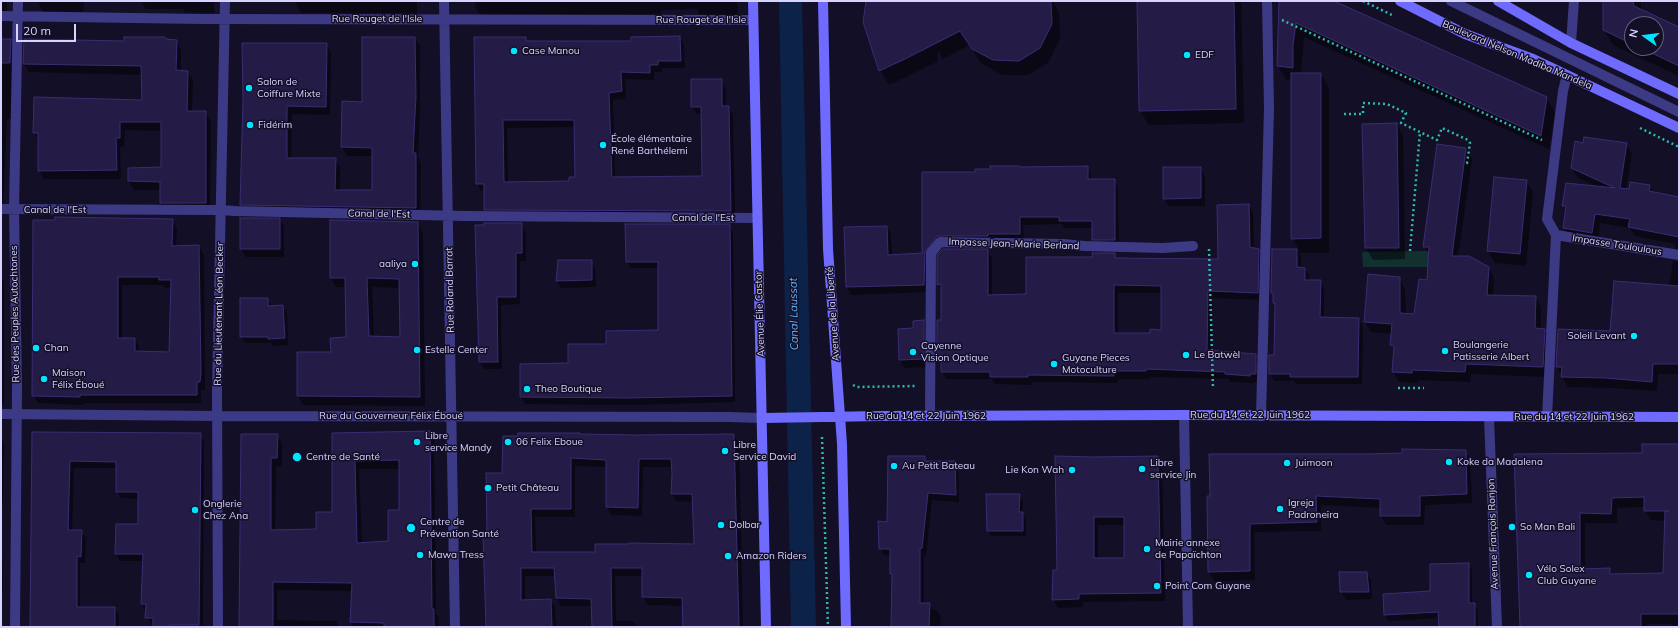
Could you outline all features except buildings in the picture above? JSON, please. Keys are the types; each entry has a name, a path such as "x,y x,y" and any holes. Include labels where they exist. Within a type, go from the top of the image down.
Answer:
{"street":[{"name":"Rue des Peuples Autochtones","path":"15,627 16,415 14,209 18,1"},
{"name":"Rue du Lieutenant Léon Becker","path":"218,627 217,416 224,1"},
{"name":"Rue Roland Barrat","path":"444,1 455,627"},
{"name":"Avenue Élie Castor","path":"753,1 766,627"},
{"name":"Avenue de la Liberté","path":"823,1 828,249 840,416 846,627"},
{"path":"1261,416 1269,108 1267,1"},
{"name":"Boulevard Nelson Madiba Mandela","path":"1400,1 1465,34 1533,59 1679,128"},
{"path":"1451,1 1679,112"},
{"path":"1498,1 1571,43 1679,94"},
{"path":"1571,43 1574,1"},
{"name":"Rue Rouget de l'Isle","path":"1,16 224,19 753,20"},
{"path":"1547,417 1556,235 1547,219 1563,91 1567,74"},
{"name":"Canal de l'Est","path":"1,209 221,210 235,212 448,216 757,218"},
{"name":"Impasse Touloulous","path":"1556,235 1679,255"},
{"name":"Impasse Jean-Marie Berland","path":"930,416 931,253 940,242 1063,244 1163,248 1193,246"},
{"name":"Rue du Gouverneur Félix Éboué","path":"1,414 217,416 452,415 762,418 822,417"},
{"name":"Rue du 14 et 22 Juin 1962","path":"822,417 1184,415 1679,417"},
{"path":"1184,415 1188,627"},
{"name":"Avenue François Ronjon","path":"1489,416 1497,627"}],"path":[{"path":"1278,18 1545,141"},
{"path":"1344,114 1363,114 1363,103 1387,104 1406,113 1401,123 1437,140 1442,128 1468,140 1470,143 1468,162 1464,162"},
{"path":"1410,251 1420,132"},
{"path":"1193,246 1209,248 1213,389"},
{"path":"849,382 856,387 920,386"},
{"path":"1398,388 1424,388"},
{"path":"822,437 828,627"}],"green space":[{"path":"1429,251 1429,267 1363,267 1362,252"}],"water":[{"name":"Canal Laussat","path":"779,1 802,1 816,627 791,627"}],"place":[{"name":"Case Manou","path":"514,51"},
{"name":"EDF","path":"1187,55"},
{"name":"Salon de Coiffure Mixte","path":"249,88"},
{"name":"Fidérim","path":"250,125"},
{"name":"École élémentaire René Barthélemi","path":"603,145"},
{"name":"aaliya","path":"415,264"},
{"name":"Soleil Levant","path":"1634,336"},
{"name":"Chan","path":"36,348"},
{"name":"Estelle Center","path":"417,350"},
{"name":"Boulangerie Patisserie Albert","path":"1445,351"},
{"name":"Cayenne Vision Optique","path":"913,352"},
{"name":"Le Batwèl","path":"1186,355"},
{"name":"Guyane Pieces Motoculture","path":"1054,364"},
{"name":"Maison Félix Éboué","path":"44,379"},
{"name":"Theo Boutique","path":"527,389"},
{"name":"Libre service Mandy","path":"417,442"},
{"name":"06 Felix Eboue","path":"508,442"},
{"name":"Libre Service David","path":"725,451"},
{"name":"Centre de Santé","path":"297,457"},
{"name":"Koke da Madalena","path":"1449,462"},
{"name":"Juimoon","path":"1287,463"},
{"name":"Au Petit Bateau","path":"894,466"},
{"name":"Libre service Jin","path":"1142,469"},
{"name":"Lie Kon Wah","path":"1072,470"},
{"name":"Petit Château","path":"488,488"},
{"name":"Igreja Padroneira","path":"1280,509"},
{"name":"Onglerie Chez Ana","path":"195,510"},
{"name":"Dolbar","path":"721,525"},
{"name":"So Man Bali","path":"1512,527"},
{"name":"Centre de Prévention Santé","path":"411,528"},
{"name":"Mairie annexe de Papaïchton","path":"1147,549"},
{"name":"Mawa Tress","path":"420,555"},
{"name":"Amazon Riders","path":"728,556"},
{"name":"Vélo Solex Club Guyane","path":"1529,575"},
{"name":"Point Com Guyane","path":"1157,586"}]}
